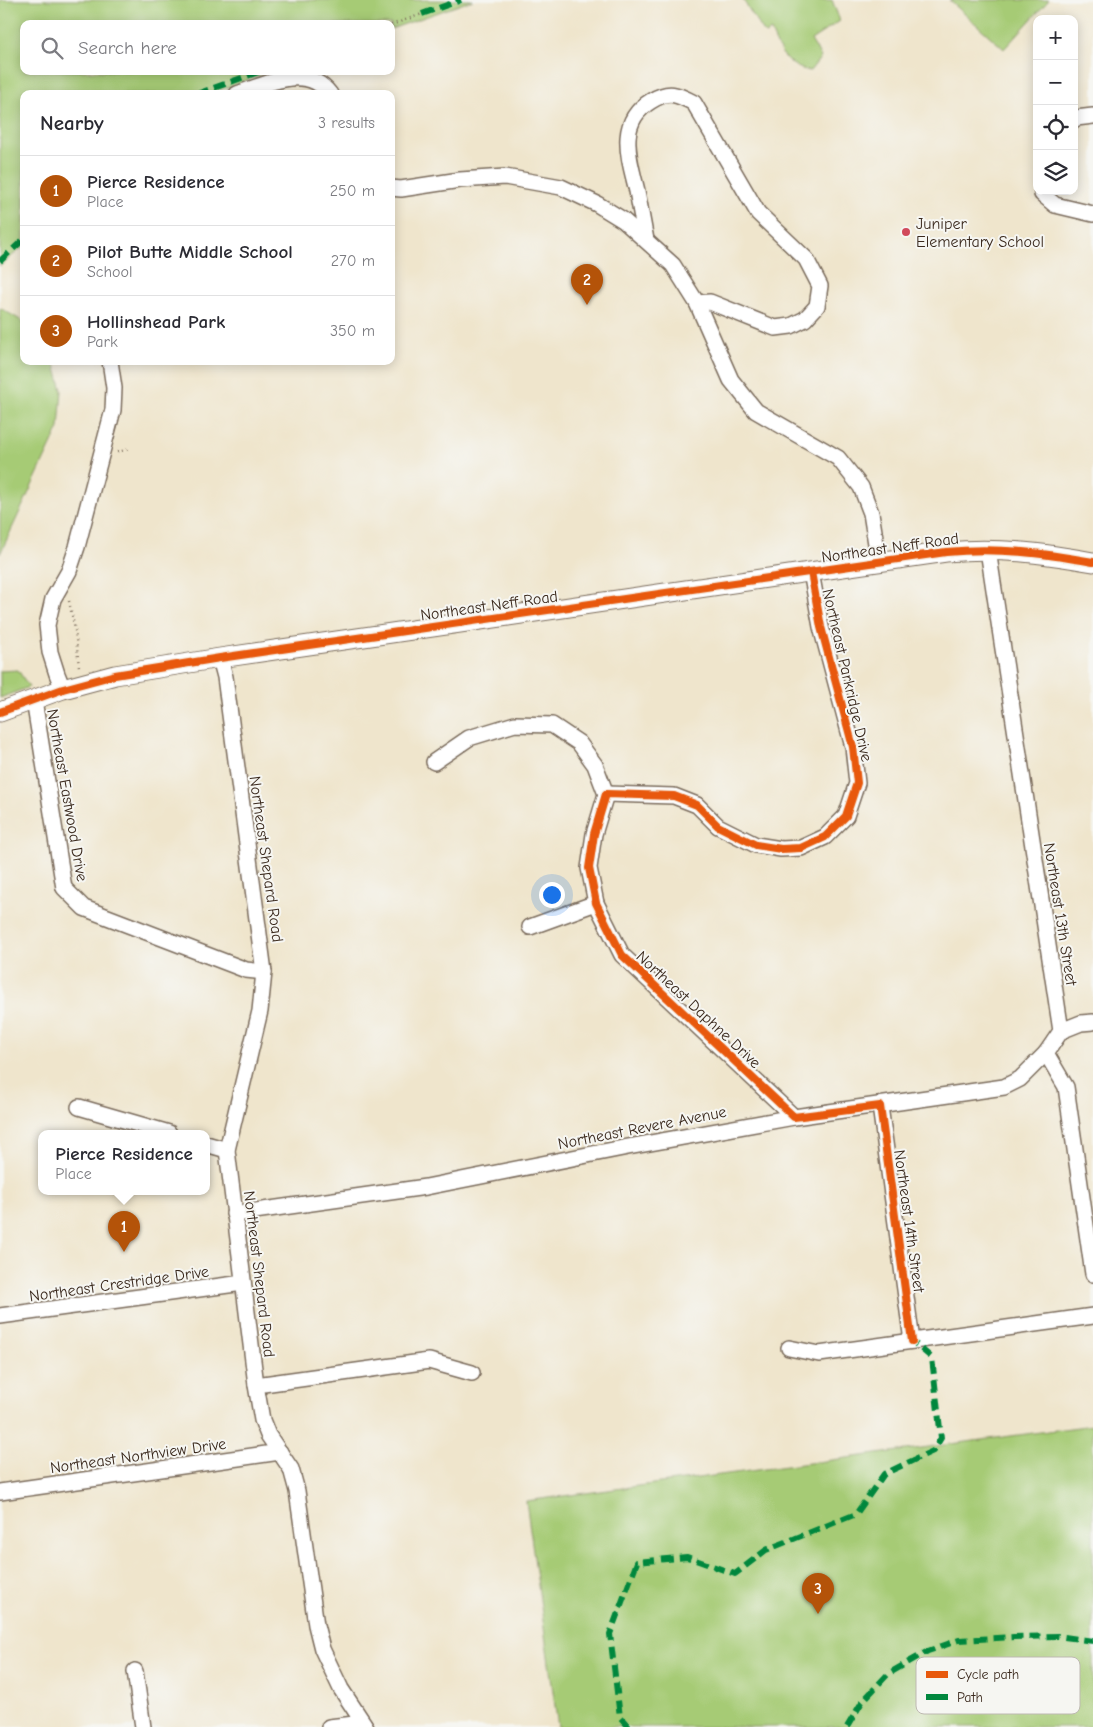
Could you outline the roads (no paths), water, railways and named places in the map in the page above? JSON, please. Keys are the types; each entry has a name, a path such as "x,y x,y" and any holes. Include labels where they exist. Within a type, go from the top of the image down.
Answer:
{"main road":[{"name":"Northeast Neff Road","path":"0,712 63,689 115,675 946,552 988,550 1036,552 1093,562"}],"street":[{"path":"249,90 284,78 312,79 325,90"},
{"path":"646,240 628,152 627,136 633,117 644,105 662,94 678,94 694,103 758,213 806,259 820,286 816,306 805,319 791,326 775,328 710,302 697,302"},
{"path":"1078,118 1093,116"},
{"path":"395,188 460,180 506,177 561,187 623,220 673,265 697,302 731,380 756,410 838,458 861,487 871,513 879,562"},
{"path":"1043,195 1055,205 1093,214"},
{"path":"63,689 50,652 47,625 53,599 69,571 77,547 111,419 114,388 111,365"},
{"name":"Northeast 13th Street","path":"988,550 1061,1031"},
{"name":"Northeast Parkridge Drive","path":"606,794 674,796 697,806 718,826 756,845 781,849 801,848 825,837 846,816 857,783 853,747 821,627 811,572"},
{"name":"Northeast Shepard Road","path":"220,658 225,677 264,972 260,1011 227,1150 256,1385 262,1420 268,1435 291,1469 297,1491 316,1625 322,1649 341,1689 364,1725"},
{"name":"Northeast Eastwood Drive","path":"34,700 64,888 84,908 246,970 264,972"},
{"path":"434,762 469,738 515,724 552,725 579,743 594,765 606,794"},
{"name":"Northeast Daphne Drive","path":"606,794 594,834 589,868 596,904 622,955 794,1117"},
{"path":"530,927 596,904"},
{"path":"1093,1022 1081,1023 1061,1031 1046,1053 1066,1087 1093,1274"},
{"name":"Northeast Revere Avenue","path":"234,1214 426,1187 628,1147 794,1117 1004,1087 1020,1078 1046,1053"},
{"name":"Northeast 14th Street","path":"880,1106 912,1341"},
{"path":"79,1107 160,1130"},
{"path":"210,1145 227,1150"},
{"name":"Northeast Crestridge Drive","path":"0,1316 243,1284"},
{"path":"789,1348 819,1354 1093,1316"},
{"path":"256,1385 429,1361 472,1373"},
{"name":"Northeast Northview Drive","path":"0,1492 280,1452"},
{"path":"135,1671 143,1727"},
{"path":"329,1727 364,1725"}],"place":[{"name":"Juniper Elementary School","path":"906,232"},
{"name":"Pilot Butte Middle School","path":"587,305"},
{"name":"Pierce Residence","path":"124,1252"},
{"name":"Hollinshead Park","path":"818,1614"}]}
